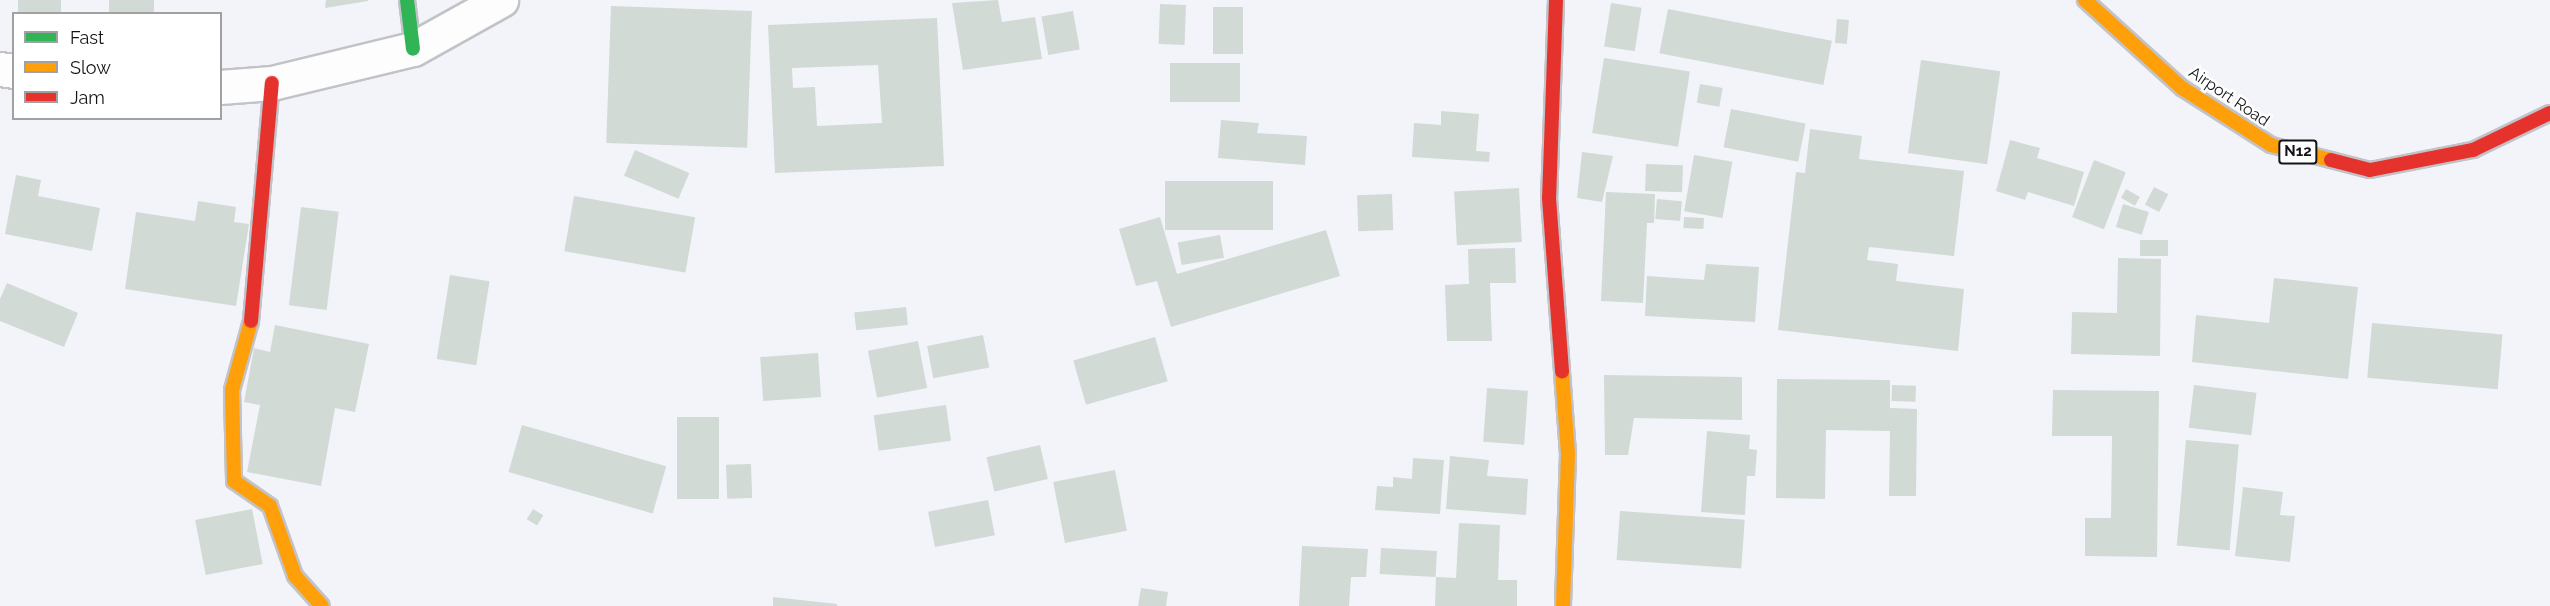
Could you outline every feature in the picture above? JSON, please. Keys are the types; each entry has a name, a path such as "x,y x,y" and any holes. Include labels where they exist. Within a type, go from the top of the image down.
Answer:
{"main road":[{"path":"407,0 413,49"},
{"path":"1556,0 1549,198 1568,454 1563,606"},
{"name":"Airport Road","path":"2085,0 2182,88 2271,145 2370,170 2474,150 2550,112"},
{"path":"272,82 251,326 232,390 230,458 234,481 270,506 295,576 322,606"}],"street":[{"path":"222,87 272,82 413,49 501,0"}],"building":[{"path":"18,0 61,0 61,12 18,12"},
{"path":"109,0 154,0 154,12 109,12"},
{"path":"326,0 368,0 368,1 325,8"},
{"path":"998,0 1002,22 1035,17 1042,59 963,70 952,3"},
{"path":"1611,3 1642,8 1635,51 1604,46"},
{"path":"1160,4 1186,5 1185,45 1159,44"},
{"path":"611,6 752,11 747,148 606,143"},
{"path":"1213,7 1243,7 1243,54 1213,54"},
{"path":"1668,9 1832,41 1823,85 1659,53"},
{"path":"1073,11 1080,49 1048,55 1041,17"},
{"path":"937,18 944,166 775,173 768,25","holes":["878,65 882,123 817,126 815,87 793,88 792,68"]},
{"path":"1837,19 1849,20 1847,44 1835,43"},
{"path":"1604,58 1690,72 1678,147 1592,133"},
{"path":"1921,60 2000,71 1987,164 1908,153"},
{"path":"1170,63 1240,63 1240,102 1170,102"},
{"path":"1700,84 1723,88 1719,107 1697,103"},
{"path":"1731,109 1806,124 1798,162 1724,147"},
{"path":"1441,111 1479,114 1476,151 1490,152 1489,162 1412,157 1414,123 1441,125"},
{"path":"1221,120 1259,123 1257,133 1307,136 1305,165 1218,158"},
{"path":"1810,129 1862,136 1859,159 1964,171 1954,256 1869,247 1867,260 1898,264 1896,281 1964,289 1958,351 1778,330 1796,172 1805,173"},
{"path":"2010,140 2040,148 2037,158 2084,172 2074,206 2028,192 2025,200 1996,191"},
{"path":"635,150 689,173 678,199 624,176"},
{"path":"1582,152 1613,156 1602,202 1577,198"},
{"path":"1694,155 1732,162 1723,218 1684,211"},
{"path":"2094,160 2126,172 2104,229 2072,217"},
{"path":"1646,164 1683,165 1682,192 1645,191"},
{"path":"16,175 41,180 38,196 100,208 92,251 5,234"},
{"path":"1165,181 1273,181 1273,230 1165,230"},
{"path":"2154,187 2168,194 2159,212 2145,205"},
{"path":"1519,188 1522,242 1457,245 1454,191"},
{"path":"2126,189 2140,197 2135,206 2121,198"},
{"path":"1606,192 1655,194 1654,223 1647,223 1643,303 1601,301"},
{"path":"1392,194 1393,230 1358,231 1357,195"},
{"path":"574,196 695,217 685,273 564,251"},
{"path":"1657,199 1682,201 1680,221 1655,219"},
{"path":"198,201 236,207 234,222 249,224 236,306 125,289 136,212 195,221"},
{"path":"2123,204 2149,212 2142,235 2116,227"},
{"path":"301,207 339,212 327,310 289,305"},
{"path":"1160,217 1177,274 1326,230 1340,276 1171,327 1157,281 1136,286 1119,229"},
{"path":"1684,217 1704,218 1703,229 1683,228"},
{"path":"1220,235 1224,258 1182,265 1178,242"},
{"path":"2140,240 2168,240 2168,256 2140,256"},
{"path":"1515,248 1516,283 1490,283 1492,341 1447,341 1445,285 1469,284 1468,249"},
{"path":"2118,258 2161,259 2160,356 2071,354 2072,312 2117,313"},
{"path":"1706,264 1759,267 1755,322 1645,316 1647,276 1704,280"},
{"path":"450,275 490,281 476,365 437,359"},
{"path":"2274,278 2358,287 2348,379 2192,362 2196,315 2269,323"},
{"path":"7,283 78,313 64,347 0,321 0,299"},
{"path":"906,307 908,325 856,330 854,312"},
{"path":"2372,323 2503,334 2498,389 2367,378"},
{"path":"275,325 369,344 355,412 335,408 321,486 247,472 260,405 244,402 254,348 270,352"},
{"path":"983,335 989,367 933,378 927,346"},
{"path":"1155,337 1168,381 1086,405 1073,360"},
{"path":"918,341 927,388 877,398 868,351"},
{"path":"818,353 821,397 763,401 760,357"},
{"path":"1604,375 1742,377 1742,420 1634,418 1628,455 1605,455"},
{"path":"1777,379 1890,380 1890,408 1917,409 1916,496 1889,496 1890,431 1826,430 1825,499 1776,498"},
{"path":"1892,385 1916,386 1915,402 1891,401"},
{"path":"2194,385 2257,393 2251,435 2189,428"},
{"path":"1487,388 1528,391 1524,445 1483,442"},
{"path":"2053,390 2159,391 2157,557 2085,556 2085,518 2111,518 2112,436 2052,436"},
{"path":"946,405 951,441 879,451 874,415"},
{"path":"677,417 719,417 719,499 677,499"},
{"path":"522,425 666,466 653,513 508,472"},
{"path":"1707,431 1750,435 1749,449 1757,450 1755,476 1747,476 1745,515 1701,512"},
{"path":"2186,440 2239,445 2230,550 2177,546"},
{"path":"1040,445 1048,479 994,491 986,457"},
{"path":"1450,456 1489,460 1487,476 1528,479 1526,515 1446,509"},
{"path":"1413,458 1444,460 1440,514 1375,510 1377,486 1393,487 1393,477 1412,479"},
{"path":"751,464 752,498 727,499 726,465"},
{"path":"1115,470 1127,531 1065,543 1053,482"},
{"path":"2243,487 2283,492 2280,515 2295,516 2290,562 2235,556"},
{"path":"988,500 995,535 935,547 928,512"},
{"path":"252,509 263,564 206,575 195,520"},
{"path":"533,509 543,515 537,525 527,519"},
{"path":"1620,511 1745,520 1741,569 1617,560"},
{"path":"1459,523 1500,525 1498,580 1517,580 1517,606 1435,606 1436,577 1456,578"},
{"path":"1302,546 1368,549 1366,577 1351,577 1349,606 1299,606"},
{"path":"1381,548 1437,551 1436,577 1380,574"},
{"path":"1141,588 1168,592 1166,606 1138,606"},
{"path":"773,597 837,604 837,606 773,606"}],"traffic: fast":[{"path":"407,0 413,49"}],"traffic: slow":[{"path":"2085,0 2182,88 2271,145 2331,160"},
{"path":"251,321 232,390 234,481 270,506 295,576 322,606"},
{"path":"1562,372 1568,454 1563,606"}],"traffic: jam":[{"path":"1556,0 1549,198 1562,372"},
{"path":"251,321 272,83"},
{"path":"2331,160 2370,170 2473,150 2550,113"}]}
